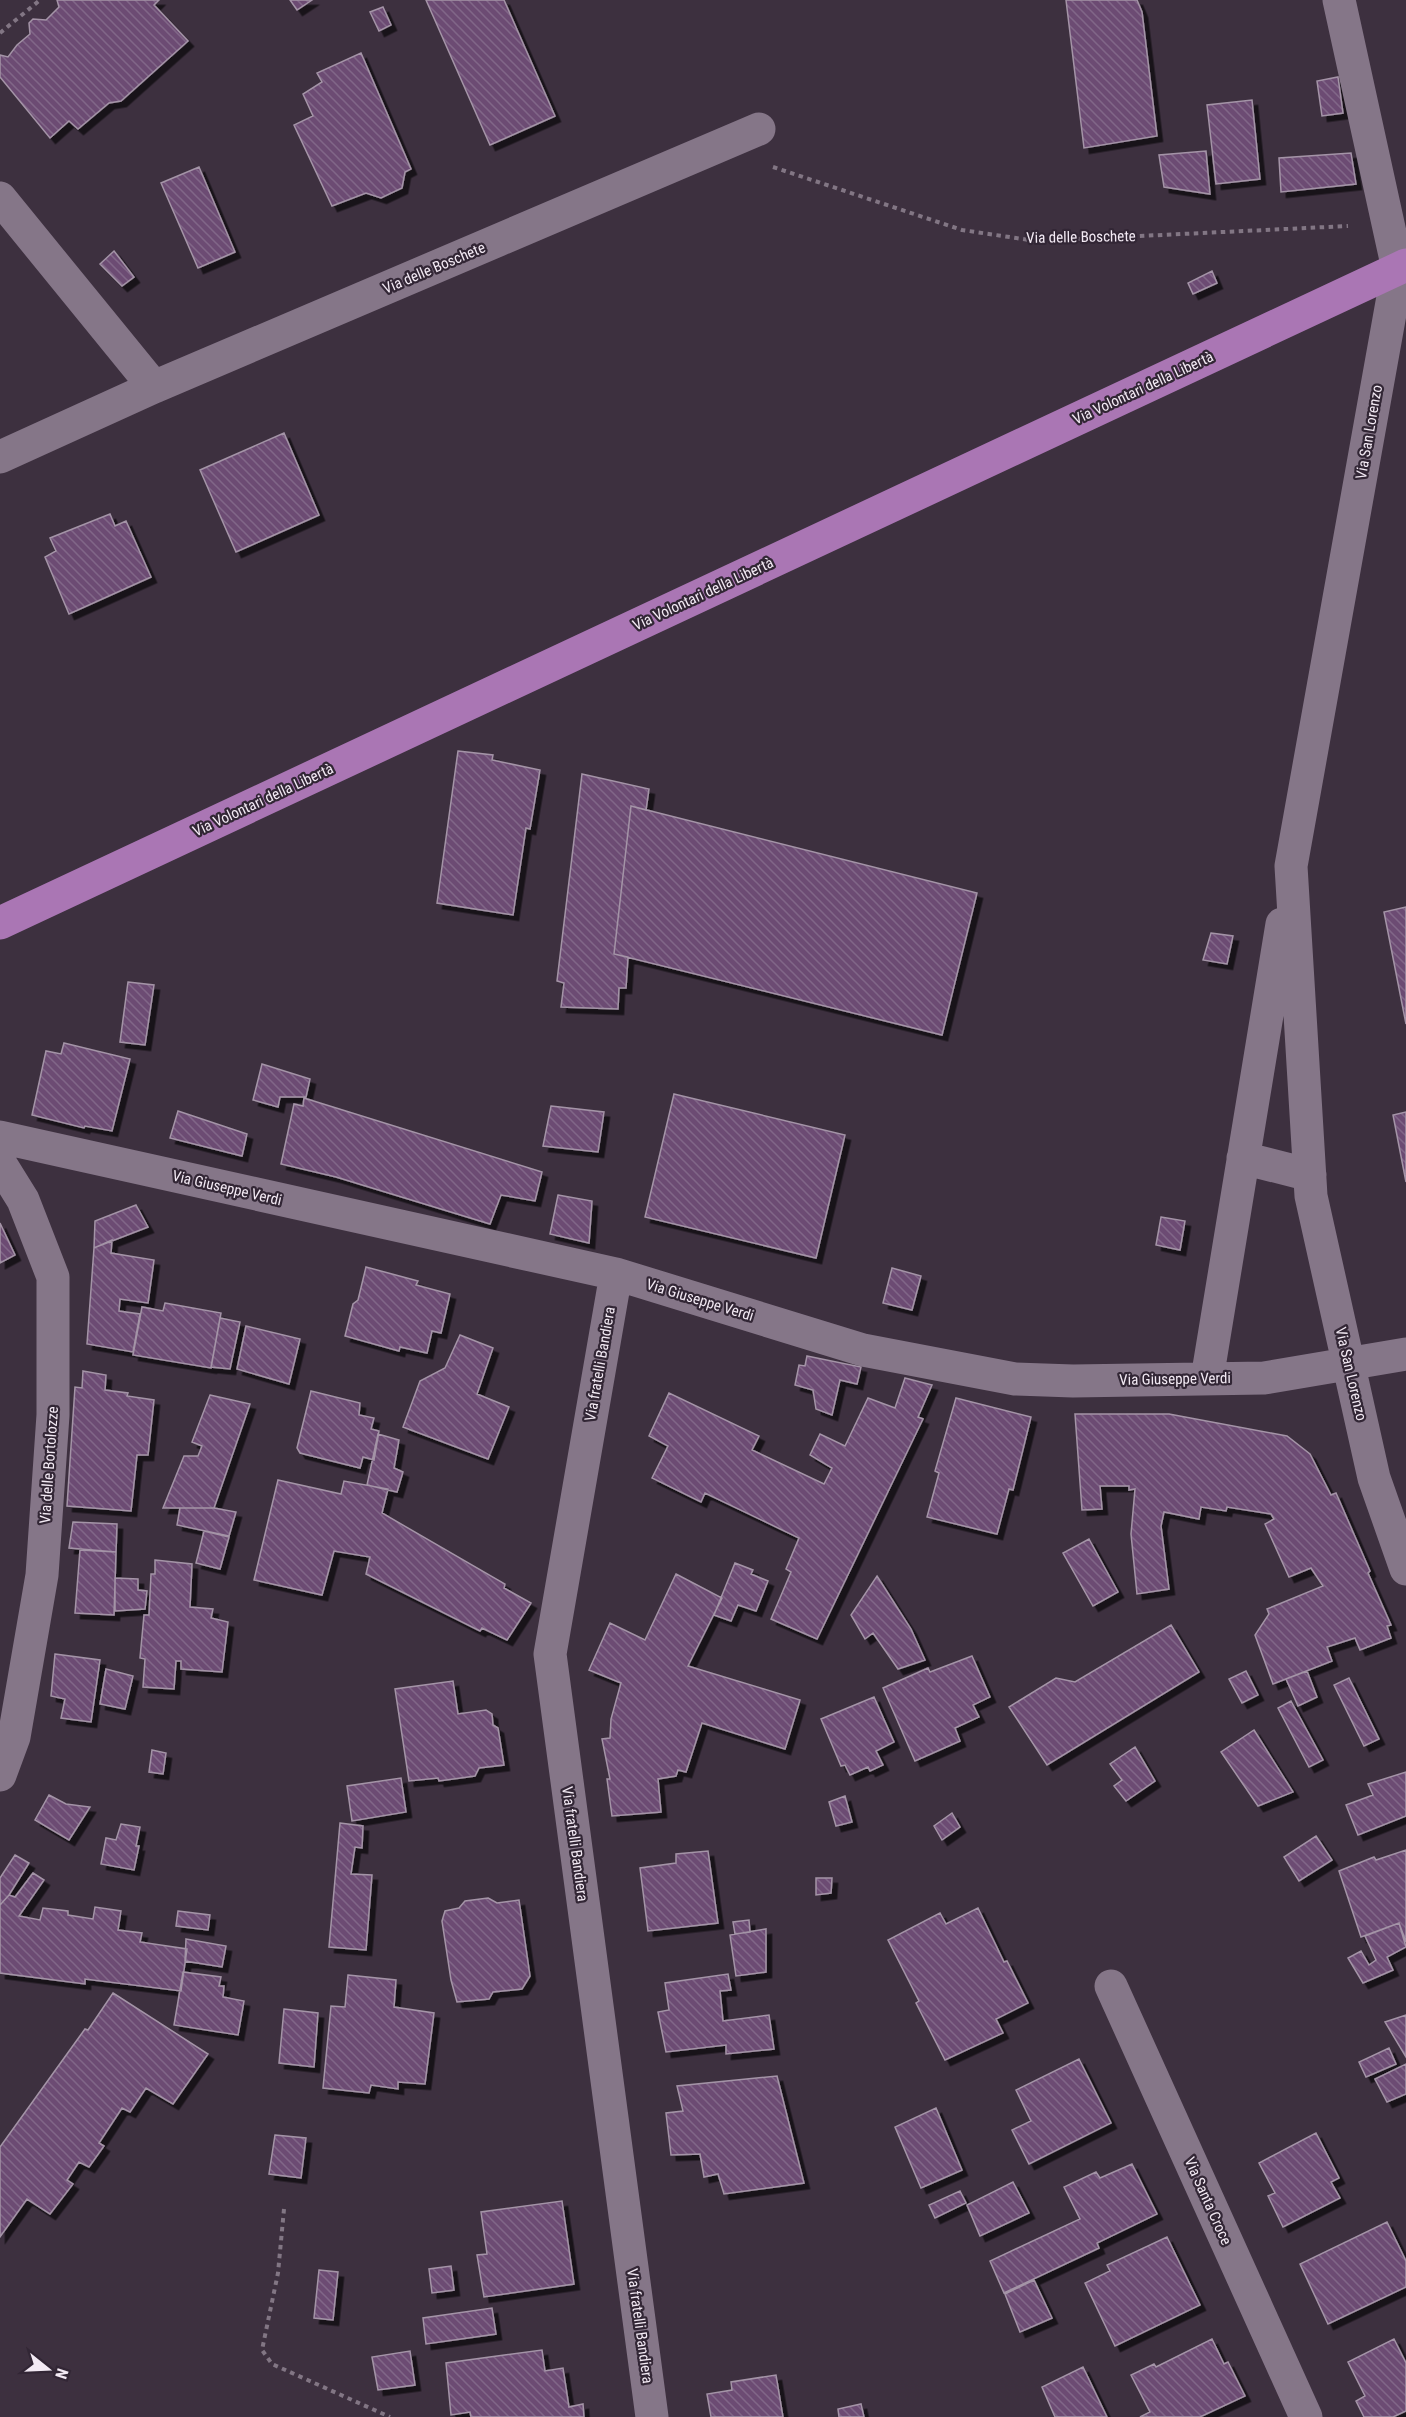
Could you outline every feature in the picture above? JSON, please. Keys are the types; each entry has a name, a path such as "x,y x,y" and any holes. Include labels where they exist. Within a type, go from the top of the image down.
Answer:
{"main road":[{"name":"Via Volontari della Libertà","path":"0,923 1402,267"}],"street":[{"name":"Via San Lorenzo","path":"1207,1378 1291,866 1402,267 1387,219 1339,0"},
{"name":"Via delle Boschete","path":"0,457 154,387 759,129"},
{"path":"0,198 154,387"},
{"name":"Via San Lorenzo","path":"1291,866 1311,1196 1374,1478 1406,1569"},
{"name":"Via Giuseppe Verdi","path":"0,1137 616,1274 863,1350 1015,1379 1074,1381 1264,1378 1406,1354"},
{"path":"1242,1158 1310,1175"},
{"name":"Via delle Bortolozze","path":"0,1163 23,1200 53,1277 53,1403 42,1575 14,1737 0,1775"},
{"name":"Via fratelli Bandiera","path":"616,1274 550,1654 652,2417"},
{"name":"Via Santa Croce","path":"1111,1986 1306,2417"}],"path":[{"path":"0,33 40,0"},
{"name":"Via delle Boschete","path":"715,148 962,230 1036,241 1342,227 1387,219"},
{"path":"284,2209 278,2273 262,2350 272,2364 390,2417"}],"building":[{"path":"57,0 159,0 154,5 188,41 121,101 109,103 78,129 69,121 50,138 0,77 0,55 8,57 30,34 29,23 33,19 46,20 59,7"},
{"path":"290,0 312,0 297,10"},
{"path":"426,0 504,0 555,116 490,145"},
{"path":"1066,0 1137,0 1142,12 1157,136 1084,148"},
{"path":"383,7 391,25 379,31 370,12"},
{"path":"361,53 411,169 405,172 402,188 381,198 366,193 332,206 294,125 313,116 303,94 322,82 317,73"},
{"path":"1338,77 1343,113 1322,116 1317,81"},
{"path":"1252,100 1260,179 1216,184 1207,105"},
{"path":"1206,151 1210,194 1164,187 1159,155"},
{"path":"1351,153 1356,184 1281,192 1279,158"},
{"path":"199,167 235,252 198,268 161,183"},
{"path":"114,251 134,277 122,286 100,264"},
{"path":"1212,271 1217,283 1193,294 1188,283"},
{"path":"284,433 319,515 236,552 200,470"},
{"path":"110,514 115,526 126,521 151,577 69,614 45,557 56,551 50,538"},
{"path":"458,751 493,755 492,760 540,770 530,829 526,828 513,915 437,903"},
{"path":"582,774 649,789 646,810 631,806 614,954 628,957 626,988 619,988 618,1009 561,1007 564,983 557,981"},
{"path":"631,806 977,893 942,1035 614,954"},
{"path":"1406,907 1406,1024 1384,912"},
{"path":"1211,933 1233,936 1227,964 1203,960"},
{"path":"128,982 154,985 145,1045 120,1042"},
{"path":"64,1043 130,1059 112,1131 85,1126 84,1128 32,1115 46,1051 61,1054"},
{"path":"262,1064 310,1079 306,1097 280,1097 278,1107 253,1100"},
{"path":"674,1094 845,1135 816,1258 645,1217"},
{"path":"304,1098 542,1172 535,1201 501,1195 490,1224 336,1177 281,1164 294,1104 303,1106"},
{"path":"551,1106 604,1112 598,1152 543,1146"},
{"path":"178,1111 247,1134 242,1156 170,1138"},
{"path":"1406,1112 1406,1182 1393,1115"},
{"path":"558,1195 592,1201 589,1243 550,1234"},
{"path":"136,1205 148,1227 94,1248 95,1221"},
{"path":"1161,1217 1185,1221 1180,1250 1156,1245"},
{"path":"0,1223 15,1255 0,1263"},
{"path":"112,1240 111,1253 154,1260 148,1303 120,1299 119,1311 140,1314 133,1352 87,1344 94,1248"},
{"path":"366,1267 418,1281 416,1285 450,1294 441,1333 432,1331 427,1353 400,1347 399,1351 345,1336 353,1304 358,1300"},
{"path":"892,1268 921,1276 912,1310 883,1303"},
{"path":"165,1303 221,1313 211,1368 133,1355 142,1307 163,1311"},
{"path":"220,1318 240,1322 230,1369 211,1367"},
{"path":"246,1326 300,1339 289,1384 237,1369"},
{"path":"460,1335 493,1348 477,1394 509,1407 488,1459 403,1427 420,1381 445,1368"},
{"path":"807,1356 861,1367 857,1384 840,1380 832,1415 816,1409 813,1390 795,1385 799,1365 805,1366"},
{"path":"83,1371 106,1375 105,1390 154,1400 148,1455 137,1455 131,1511 67,1506 75,1387 82,1388"},
{"path":"905,1378 932,1385 918,1417 923,1419 817,1639 771,1619 791,1572 786,1569 799,1538 705,1493 701,1502 652,1478 668,1446 649,1436 669,1393 759,1436 752,1450 824,1484 832,1468 810,1455 820,1434 845,1446 868,1398 895,1408"},
{"path":"311,1391 360,1403 359,1415 374,1418 371,1429 379,1431 374,1460 363,1457 360,1468 300,1453 297,1448"},
{"path":"210,1395 250,1404 214,1508 163,1508 184,1456 198,1456 202,1446 192,1442"},
{"path":"956,1398 1031,1417 1013,1490 1009,1489 997,1534 927,1517 939,1473 935,1471"},
{"path":"1075,1414 1169,1414 1287,1436 1310,1454 1331,1495 1336,1493 1391,1625 1387,1626 1391,1638 1360,1650 1355,1638 1327,1647 1332,1661 1273,1684 1255,1635 1269,1614 1267,1609 1323,1586 1311,1568 1289,1577 1265,1524 1274,1519 1271,1514 1227,1507 1226,1511 1201,1507 1199,1519 1164,1512 1161,1526 1169,1589 1137,1594 1131,1534 1135,1489 1129,1490 1129,1486 1100,1486 1102,1509 1082,1510"},
{"path":"378,1434 399,1440 394,1468 403,1472 397,1492 367,1485"},
{"path":"278,1480 341,1494 344,1481 388,1489 382,1513 505,1584 504,1588 531,1603 507,1640 482,1628 480,1631 366,1574 370,1557 334,1551 322,1595 254,1580"},
{"path":"180,1508 214,1508 236,1512 229,1536 177,1525"},
{"path":"73,1522 117,1524 116,1552 69,1548"},
{"path":"204,1531 229,1537 220,1569 196,1563"},
{"path":"1089,1539 1118,1592 1093,1606 1063,1553"},
{"path":"80,1550 116,1552 114,1615 75,1613"},
{"path":"155,1560 192,1564 190,1607 213,1609 211,1618 228,1622 222,1672 181,1669 181,1661 176,1661 174,1689 143,1687 145,1659 140,1658 144,1615 149,1615 151,1574 155,1574"},
{"path":"735,1563 753,1570 751,1574 768,1581 756,1611 738,1605 731,1621 714,1615"},
{"path":"676,1574 722,1598 688,1666 800,1700 785,1749 702,1723 686,1772 678,1770 676,1776 658,1779 661,1812 612,1816 607,1779 610,1779 602,1739 610,1738 611,1719 621,1683 589,1670 610,1623 645,1640"},
{"path":"877,1576 911,1629 925,1660 898,1669 873,1633 865,1639 851,1615"},
{"path":"115,1578 138,1579 138,1590 147,1591 145,1609 115,1611"},
{"path":"1171,1625 1199,1672 1047,1765 1009,1707 1056,1678 1075,1682"},
{"path":"55,1654 100,1660 91,1722 61,1718 65,1699 51,1696"},
{"path":"972,1656 990,1697 973,1705 979,1717 955,1728 960,1741 915,1761 883,1688 928,1668 930,1672"},
{"path":"106,1669 133,1676 125,1709 100,1704"},
{"path":"1246,1671 1258,1695 1242,1703 1229,1679"},
{"path":"1307,1671 1317,1697 1298,1706 1286,1679"},
{"path":"1349,1678 1379,1739 1364,1746 1334,1685"},
{"path":"453,1681 458,1714 486,1710 492,1714 493,1725 498,1728 504,1765 479,1768 475,1776 439,1781 438,1778 409,1781 395,1689"},
{"path":"874,1697 894,1742 876,1751 883,1765 870,1771 868,1767 850,1775 845,1765 841,1766 821,1719"},
{"path":"1291,1701 1323,1760 1309,1767 1278,1708"},
{"path":"1254,1730 1293,1792 1258,1806 1221,1752"},
{"path":"1135,1747 1155,1781 1126,1801 1114,1786 1122,1780 1110,1764"},
{"path":"152,1750 166,1753 163,1774 149,1772"},
{"path":"1406,1772 1406,1816 1358,1835 1346,1805 1373,1795 1368,1784"},
{"path":"401,1778 406,1812 352,1821 347,1786"},
{"path":"49,1795 66,1804 90,1807 69,1840 35,1820"},
{"path":"845,1796 852,1822 836,1826 829,1802"},
{"path":"952,1813 960,1827 942,1840 934,1826"},
{"path":"340,1823 363,1826 362,1848 355,1847 351,1874 372,1875 366,1950 329,1947"},
{"path":"121,1824 140,1827 134,1870 101,1864 106,1838 116,1840"},
{"path":"1316,1836 1332,1860 1299,1881 1284,1857"},
{"path":"1406,1850 1406,1942 1399,1923 1361,1937 1339,1871 1374,1857 1376,1860"},
{"path":"708,1851 718,1923 648,1931 640,1868 676,1863 676,1854"},
{"path":"15,1855 29,1863 0,1905 0,1878"},
{"path":"33,1873 44,1880 19,1916 40,1920 43,1908 68,1911 68,1915 93,1919 95,1907 121,1911 118,1930 142,1933 140,1942 187,1949 181,1991 85,1979 85,1984 0,1973 0,1905 9,1895 15,1897"},
{"path":"816,1878 832,1878 831,1893 816,1895"},
{"path":"488,1898 497,1903 519,1900 530,1976 522,1989 493,1992 489,1999 457,2002 451,1980 442,1921 445,1911 459,1908 465,1901"},
{"path":"978,1908 1004,1962 1007,1961 1028,2003 996,2019 1003,2033 945,2060 916,2003 919,2001 888,1940 940,1913 946,1924"},
{"path":"178,1911 210,1915 208,1930 176,1926"},
{"path":"749,1920 750,1932 735,1934 733,1922"},
{"path":"1399,1923 1406,1947 1387,1957 1393,1970 1363,1983 1348,1958 1361,1951 1369,1965 1376,1960 1365,1936"},
{"path":"766,1929 766,1972 736,1976 730,1935"},
{"path":"186,1939 226,1946 222,1967 185,1961"},
{"path":"183,1972 221,1977 219,1986 224,1986 223,1997 244,2001 238,2035 174,2025"},
{"path":"728,1974 731,1990 720,1991 723,2021 769,2015 774,2049 726,2054 726,2045 666,2052 658,2012 669,2010 665,1983"},
{"path":"348,1975 396,1980 394,2007 434,2013 425,2084 398,2082 398,2089 371,2085 369,2093 323,2088 331,2006 345,2007"},
{"path":"113,1993 208,2054 173,2104 146,2088 130,2112 122,2108 99,2143 104,2146 89,2167 79,2162 67,2180 73,2184 50,2214 27,2199 0,2237 0,2147"},
{"path":"284,2009 318,2013 314,2067 279,2063"},
{"path":"1406,2015 1406,2057 1385,2022"},
{"path":"1389,2048 1396,2064 1366,2077 1359,2062"},
{"path":"1079,2059 1111,2123 1029,2164 1012,2130 1031,2121 1016,2090"},
{"path":"1406,2064 1406,2094 1387,2102 1375,2079"},
{"path":"777,2076 804,2183 724,2194 718,2174 704,2177 700,2154 671,2155 666,2113 683,2111 677,2086"},
{"path":"936,2108 962,2170 921,2188 895,2127"},
{"path":"1316,2133 1339,2178 1331,2182 1340,2198 1283,2227 1268,2196 1275,2193 1259,2163"},
{"path":"275,2135 306,2138 301,2178 269,2174"},
{"path":"1132,2164 1157,2214 1097,2243 1099,2248 1004,2293 990,2261 1080,2219 1064,2187 1096,2172 1100,2178"},
{"path":"1013,2182 1029,2213 980,2236 967,2205"},
{"path":"960,2191 966,2203 935,2218 929,2205"},
{"path":"562,2201 574,2284 484,2297 477,2255 487,2254 481,2212"},
{"path":"1387,2222 1406,2261 1406,2287 1328,2324 1300,2264"},
{"path":"1167,2237 1200,2305 1115,2346 1085,2283 1110,2271 1107,2265"},
{"path":"451,2266 454,2290 432,2293 429,2269"},
{"path":"319,2270 338,2272 333,2320 314,2318"},
{"path":"1034,2280 1052,2318 1020,2332 1005,2294"},
{"path":"492,2308 496,2334 426,2344 423,2318"},
{"path":"1212,2339 1224,2364 1228,2362 1245,2396 1200,2417 1140,2417 1150,2412 1131,2375 1154,2364 1156,2367"},
{"path":"1394,2339 1406,2363 1406,2411 1393,2417 1364,2417 1356,2401 1365,2396 1348,2362"},
{"path":"542,2350 545,2371 563,2368 569,2407 583,2404 584,2417 471,2417 470,2412 451,2415 446,2363"},
{"path":"410,2351 415,2385 378,2390 372,2357"},
{"path":"1083,2367 1107,2417 1055,2417 1042,2387"},
{"path":"776,2375 783,2417 711,2417 707,2394 732,2390 731,2382"},
{"path":"861,2404 864,2417 839,2417 838,2409"}]}
